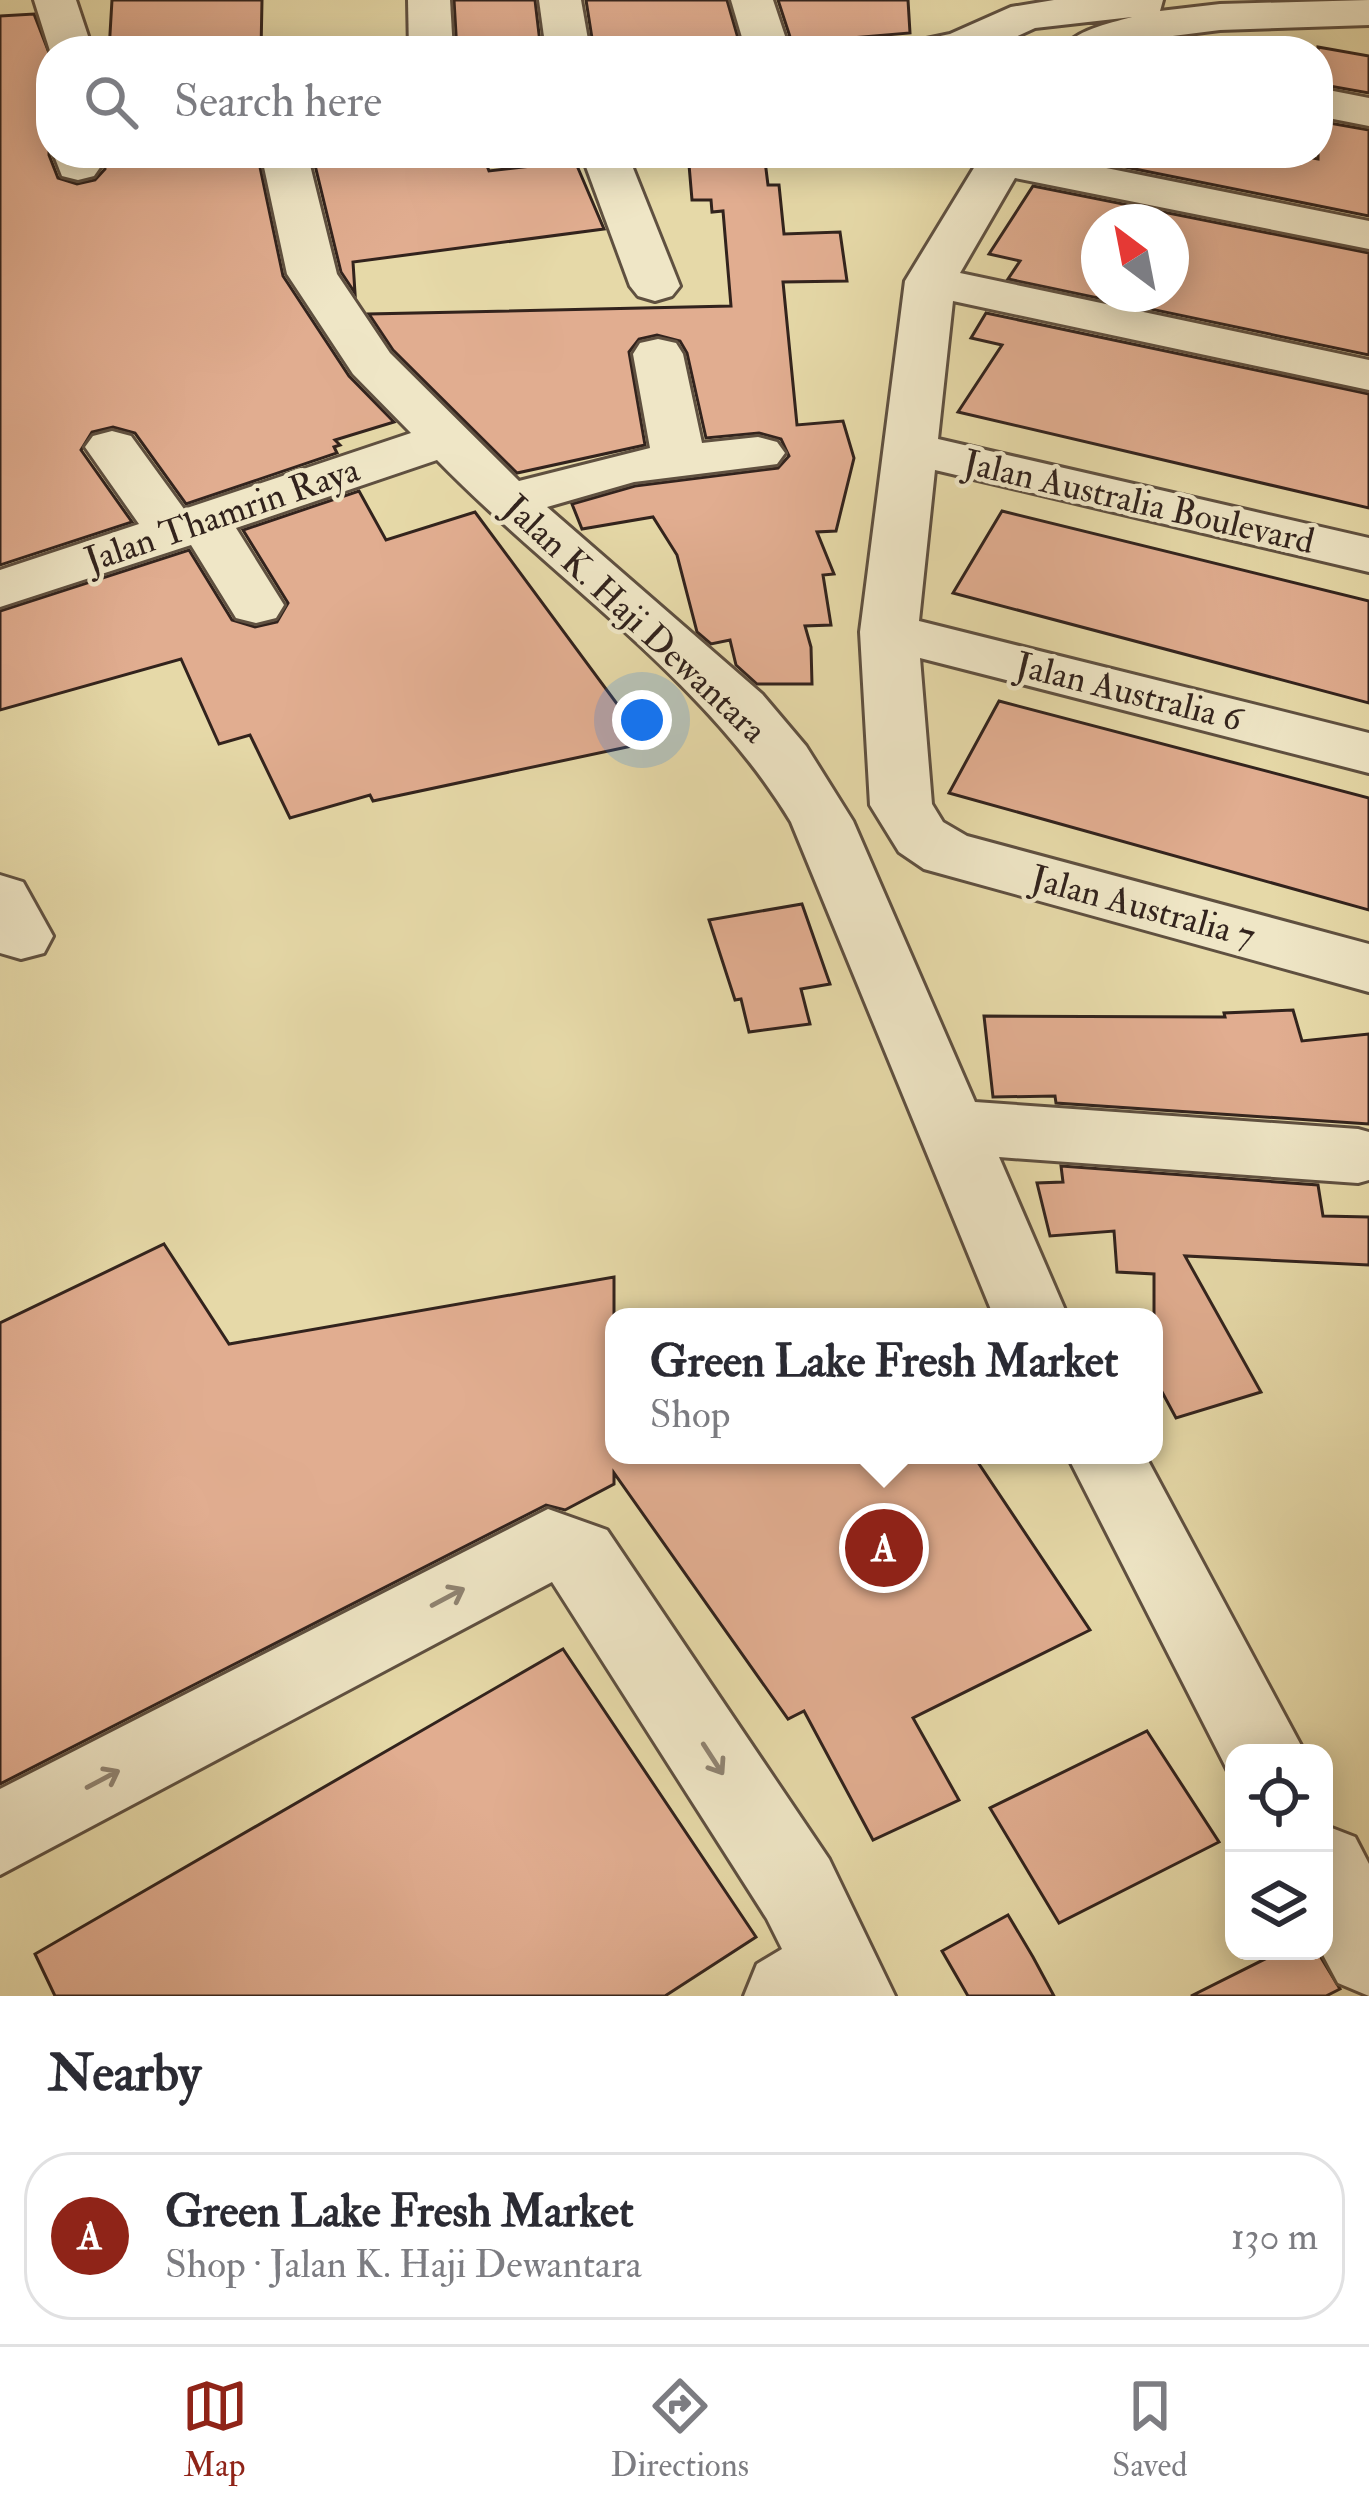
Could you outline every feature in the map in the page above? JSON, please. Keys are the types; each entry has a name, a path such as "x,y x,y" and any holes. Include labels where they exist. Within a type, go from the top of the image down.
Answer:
{"street":[{"path":"55,0 66,36"},
{"path":"429,0 430,36"},
{"path":"560,0 566,36"},
{"path":"752,0 763,36"},
{"path":"942,0 944,36"},
{"path":"975,36 1026,16 1126,2 1203,0"},
{"path":"1107,36 1156,24 1369,12"},
{"path":"1333,105 1369,112"},
{"name":"Jalan K. Haji Dewantara","path":"287,168 312,274 371,364 508,501 741,708 784,761 822,821 1027,1308"},
{"path":"610,168 655,286"},
{"path":"889,632 930,281 997,168"},
{"path":"1055,168 1369,235"},
{"path":"930,281 1369,375"},
{"path":"658,354 679,458"},
{"name":"Jalan Thamrin Raya","path":"0,589 444,440"},
{"path":"112,447 256,605"},
{"name":"Jalan Australia Boulevard","path":"910,448 1369,555"},
{"path":"508,501 630,466 758,453"},
{"name":"Jalan Australia 6","path":"889,632 1369,753"},
{"name":"Jalan Australia 7","path":"889,632 901,805 921,837 946,853 1369,968"},
{"path":"951,1127 1358,1156"},
{"path":"1110,1464 1258,1744"},
{"path":"0,1834 548,1544 579,1555 798,1889 824,1986"},
{"path":"1333,1884 1369,1952"}],"building":[{"path":"112,0 262,0 261,36 110,36"},
{"path":"454,0 535,0 539,36 456,36"},
{"path":"586,0 727,0 737,36 592,36"},
{"path":"778,0 908,0 910,33 790,36"},
{"path":"34,14 42,36 36,36 36,168 54,168 58,178 77,184 95,180 105,168 260,168 283,276 349,376 394,422 335,440 340,445 334,447 337,453 186,504 135,433 113,427 92,432 81,450 132,522 0,565 0,16"},
{"path":"1333,50 1369,56 1369,93 1333,87"},
{"path":"1333,124 1369,130 1369,216 1130,168 1333,168"},
{"path":"316,168 578,168 604,229 353,262 355,293 341,272"},
{"path":"689,168 766,168 768,185 779,185 784,234 840,232 847,281 783,282 797,425 843,421 854,458 836,531 817,532 834,574 823,575 831,625 805,626 812,684 757,684 736,665 730,640 711,644 697,632 677,555 653,517 582,529 572,504 635,486 778,468 789,456 781,439 759,433 706,438 687,353 680,341 657,335 639,339 629,352 645,445 517,473 393,350 369,314 731,306 723,211 712,212 711,200 692,200"},
{"path":"1033,186 1123,204 1081,204 1081,294 1008,279 1020,261 989,254"},
{"path":"1189,217 1369,253 1369,355 1165,312 1189,312"},
{"path":"986,313 1369,394 1369,508 958,412 1002,345 971,338"},
{"path":"359,491 386,540 475,512 646,743 373,801 370,795 290,818 250,735 219,744 181,659 0,710 0,611 189,550 232,620 255,627 277,622 288,603 243,530"},
{"path":"1002,511 1369,601 1369,703 953,593"},
{"path":"999,701 1369,798 1369,910 949,793"},
{"path":"802,904 830,984 801,989 810,1024 749,1032 709,920"},
{"path":"1293,1010 1302,1041 1369,1034 1369,1124 1056,1103 1055,1096 993,1097 984,1016 1225,1017 1224,1013"},
{"path":"1061,1166 1318,1185 1323,1216 1369,1217 1369,1265 1185,1256 1261,1392 1176,1418 1163,1394 1163,1308 1154,1308 1154,1274 1117,1272 1114,1231 1050,1236 1037,1183 1063,1182"},
{"path":"164,1244 229,1344 614,1277 614,1308 605,1308 605,1464 979,1464 1090,1630 913,1718 959,1800 873,1840 804,1711 788,1719 614,1473 614,1484 565,1510 546,1505 0,1784 0,1323"},
{"path":"563,1649 756,1937 665,1996 55,1996 35,1954"},
{"path":"1147,1731 1219,1842 1059,1923 990,1808"},
{"path":"1008,1915 1054,1996 968,1996 942,1951"},
{"path":"1263,1960 1322,1960 1340,1989 1326,1996 1191,1996"}],"place":[{"name":"Green Lake Fresh Market","path":"884,1548"}]}
